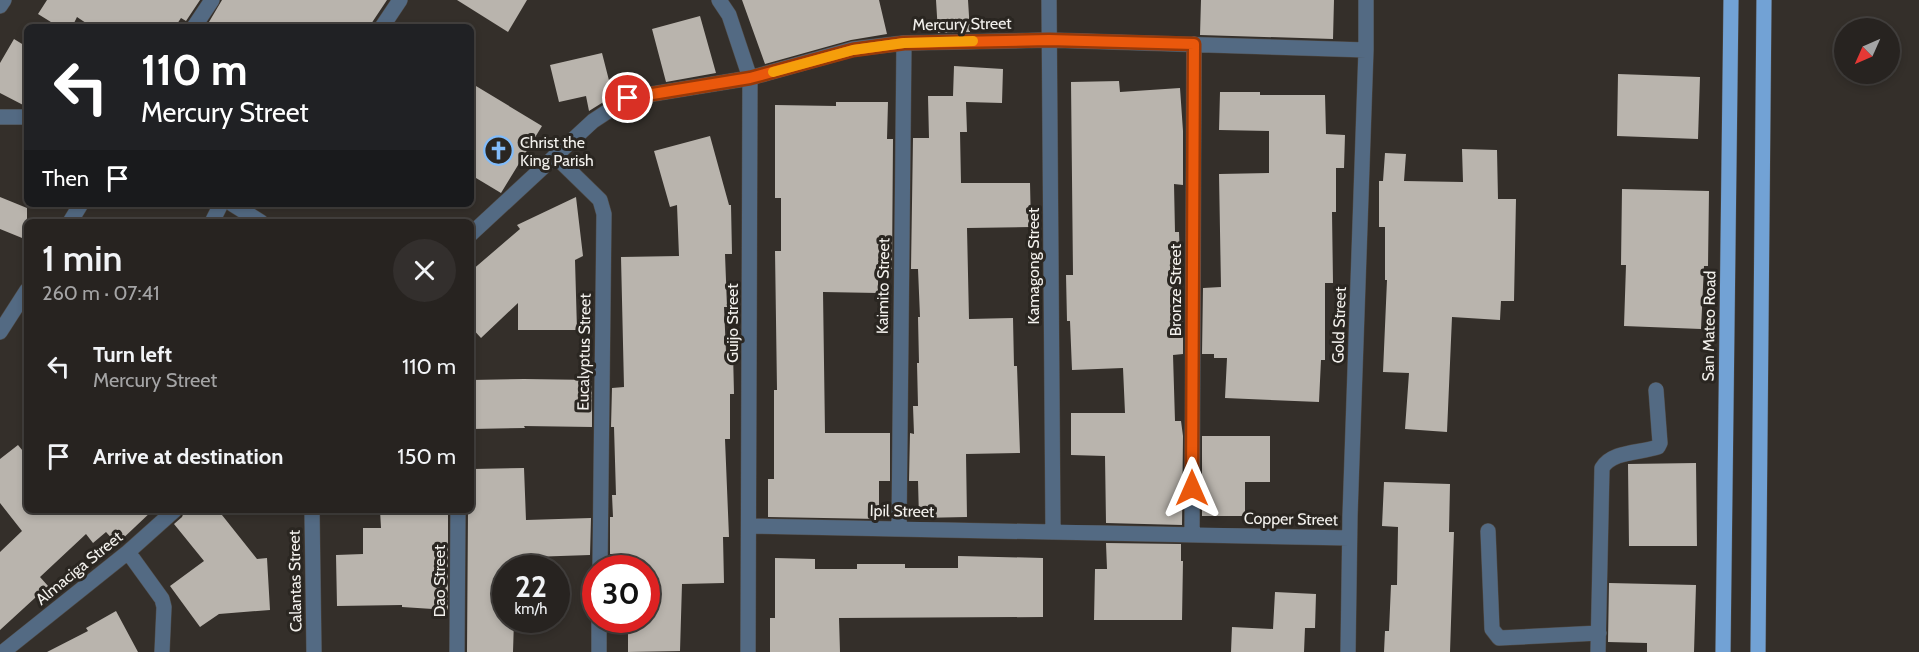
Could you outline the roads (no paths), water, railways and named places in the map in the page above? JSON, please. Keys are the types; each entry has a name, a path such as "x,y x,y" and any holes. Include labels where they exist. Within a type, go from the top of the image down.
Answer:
{"main road":[{"name":"San Mateo Road","path":"1724,652 1731,0"},
{"path":"1758,652 1764,0"}],"street":[{"path":"0,6 4,0"},
{"path":"196,24 212,0"},
{"path":"384,24 400,0"},
{"name":"Guijo Street","path":"719,0 729,15 750,78 748,652"},
{"name":"Kamagong Street","path":"1049,0 1053,532"},
{"name":"Gold Street","path":"1348,652 1349,538 1366,0"},
{"name":"Mercury Street","path":"474,231 593,121 628,98 750,78 853,50 904,43 1049,40 1366,50"},
{"name":"Kaimito Street","path":"899,529 904,43"},
{"name":"Bronze Street","path":"1192,535 1194,44"},
{"path":"0,117 24,117"},
{"name":"Eucalyptus Street","path":"555,156 600,200 604,213 600,555"},
{"path":"240,207 258,214"},
{"path":"0,332 24,295"},
{"path":"1598,652 1602,468 1613,457 1658,447 1660,443 1656,390"},
{"name":"Almaciga Street","path":"3,652 128,552 172,513"},
{"name":"Calantas Street","path":"312,513 314,652"},
{"name":"Dao Street","path":"457,652 458,513"},
{"name":"Ipil Street","path":"749,526 1053,532"},
{"path":"1488,531 1492,630 1499,638 1599,633"},
{"name":"Copper Street","path":"1053,532 1349,538"},
{"path":"128,552 162,599 164,607 162,652"},
{"path":"599,633 599,652"}],"place":[{"name":"Christ the King Parish","path":"499,151"}]}
